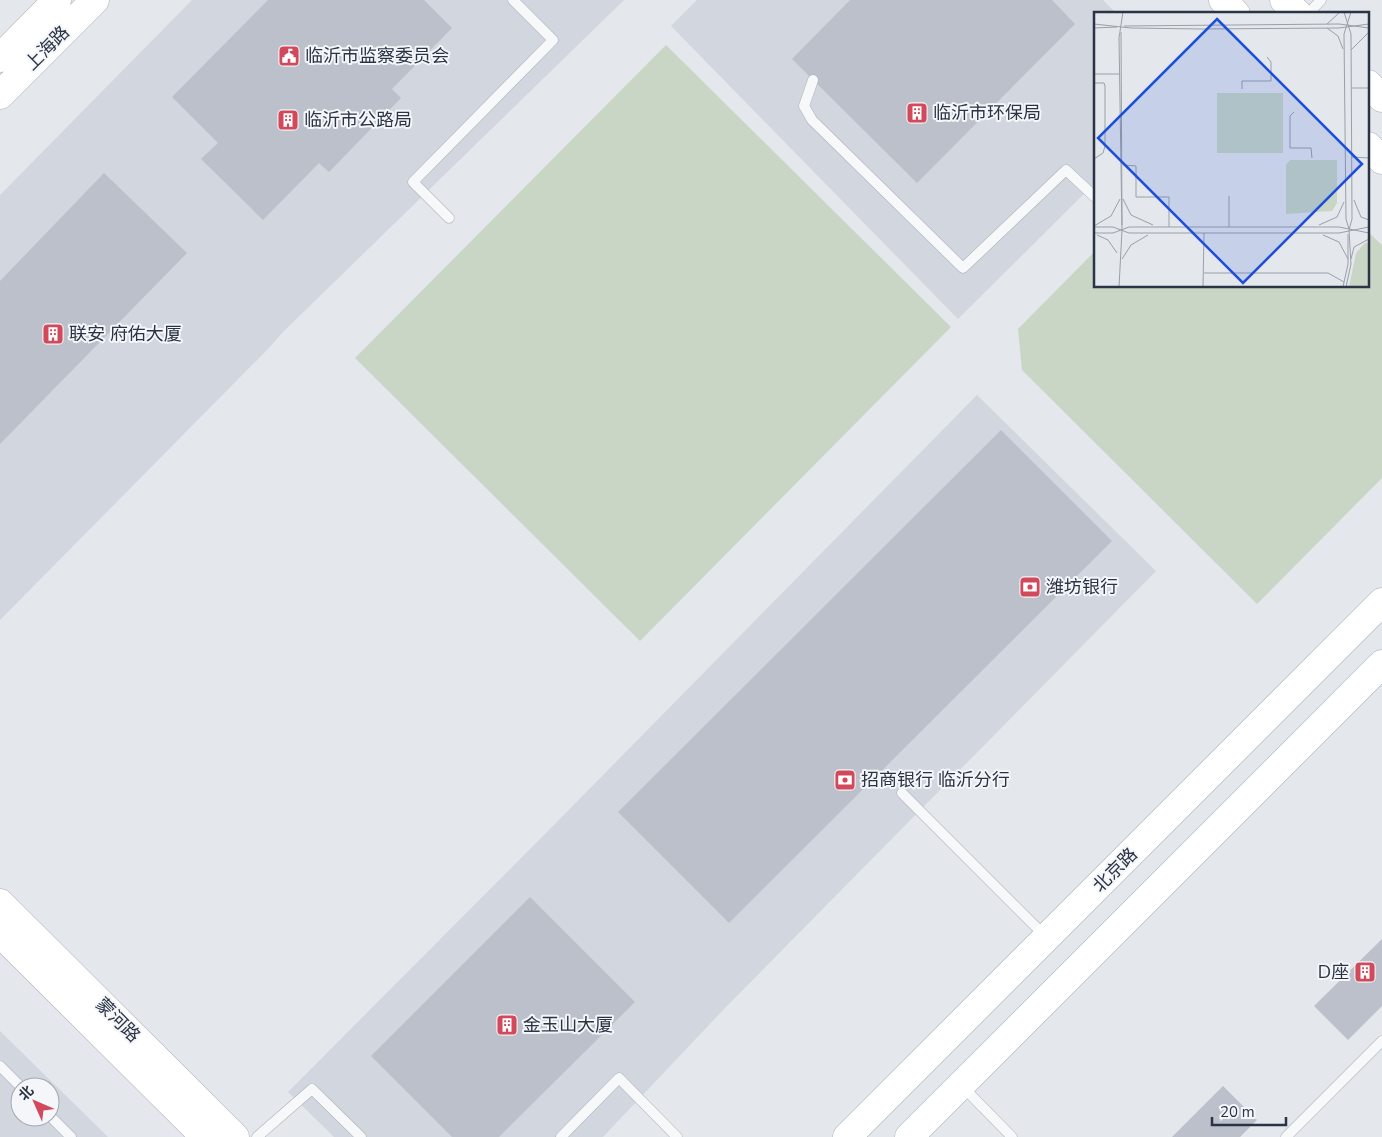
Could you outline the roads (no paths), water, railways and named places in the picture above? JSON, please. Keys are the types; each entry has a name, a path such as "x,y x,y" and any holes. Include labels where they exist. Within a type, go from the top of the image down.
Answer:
{"main road":[{"name":"上海路","path":"0,58 57,0"},
{"name":"上海路","path":"0,95 94,0"},
{"path":"1223,0 1234,12"},
{"path":"1284,0 1296,12"},
{"path":"1370,86 1382,98"},
{"path":"1370,148 1382,160"},
{"name":"北京路","path":"848,1137 1382,602"},
{"path":"908,1137 1382,664"},
{"name":"蒙河路","path":"0,903 235,1137"},
{"name":"蒙河路","path":"0,933 205,1137"}],"lane":[{"path":"449,218 412,182 553,40 513,0"},
{"path":"1310,12 1321,0"},
{"path":"813,80 804,106 812,120 963,268 1066,170 1094,196"},
{"path":"902,793 1047,938"},
{"path":"1286,1137 1382,1041"},
{"path":"0,1066 11,1077"},
{"path":"561,1137 619,1078 677,1137"},
{"path":"961,1085 1012,1137"},
{"path":"257,1137 312,1090 361,1137"},
{"path":"60,1126 71,1137"}],"place":[{"name":"临沂市监察委员会","path":"289,56"},
{"name":"临沂市环保局","path":"917,113"},
{"name":"临沂市公路局","path":"288,120"},
{"name":"联安 府佑大厦","path":"53,334"},
{"name":"潍坊银行","path":"1030,587"},
{"name":"招商银行 临沂分行","path":"845,780"},
{"name":"D座","path":"1365,972"},
{"name":"金玉山大厦","path":"507,1025"}]}
